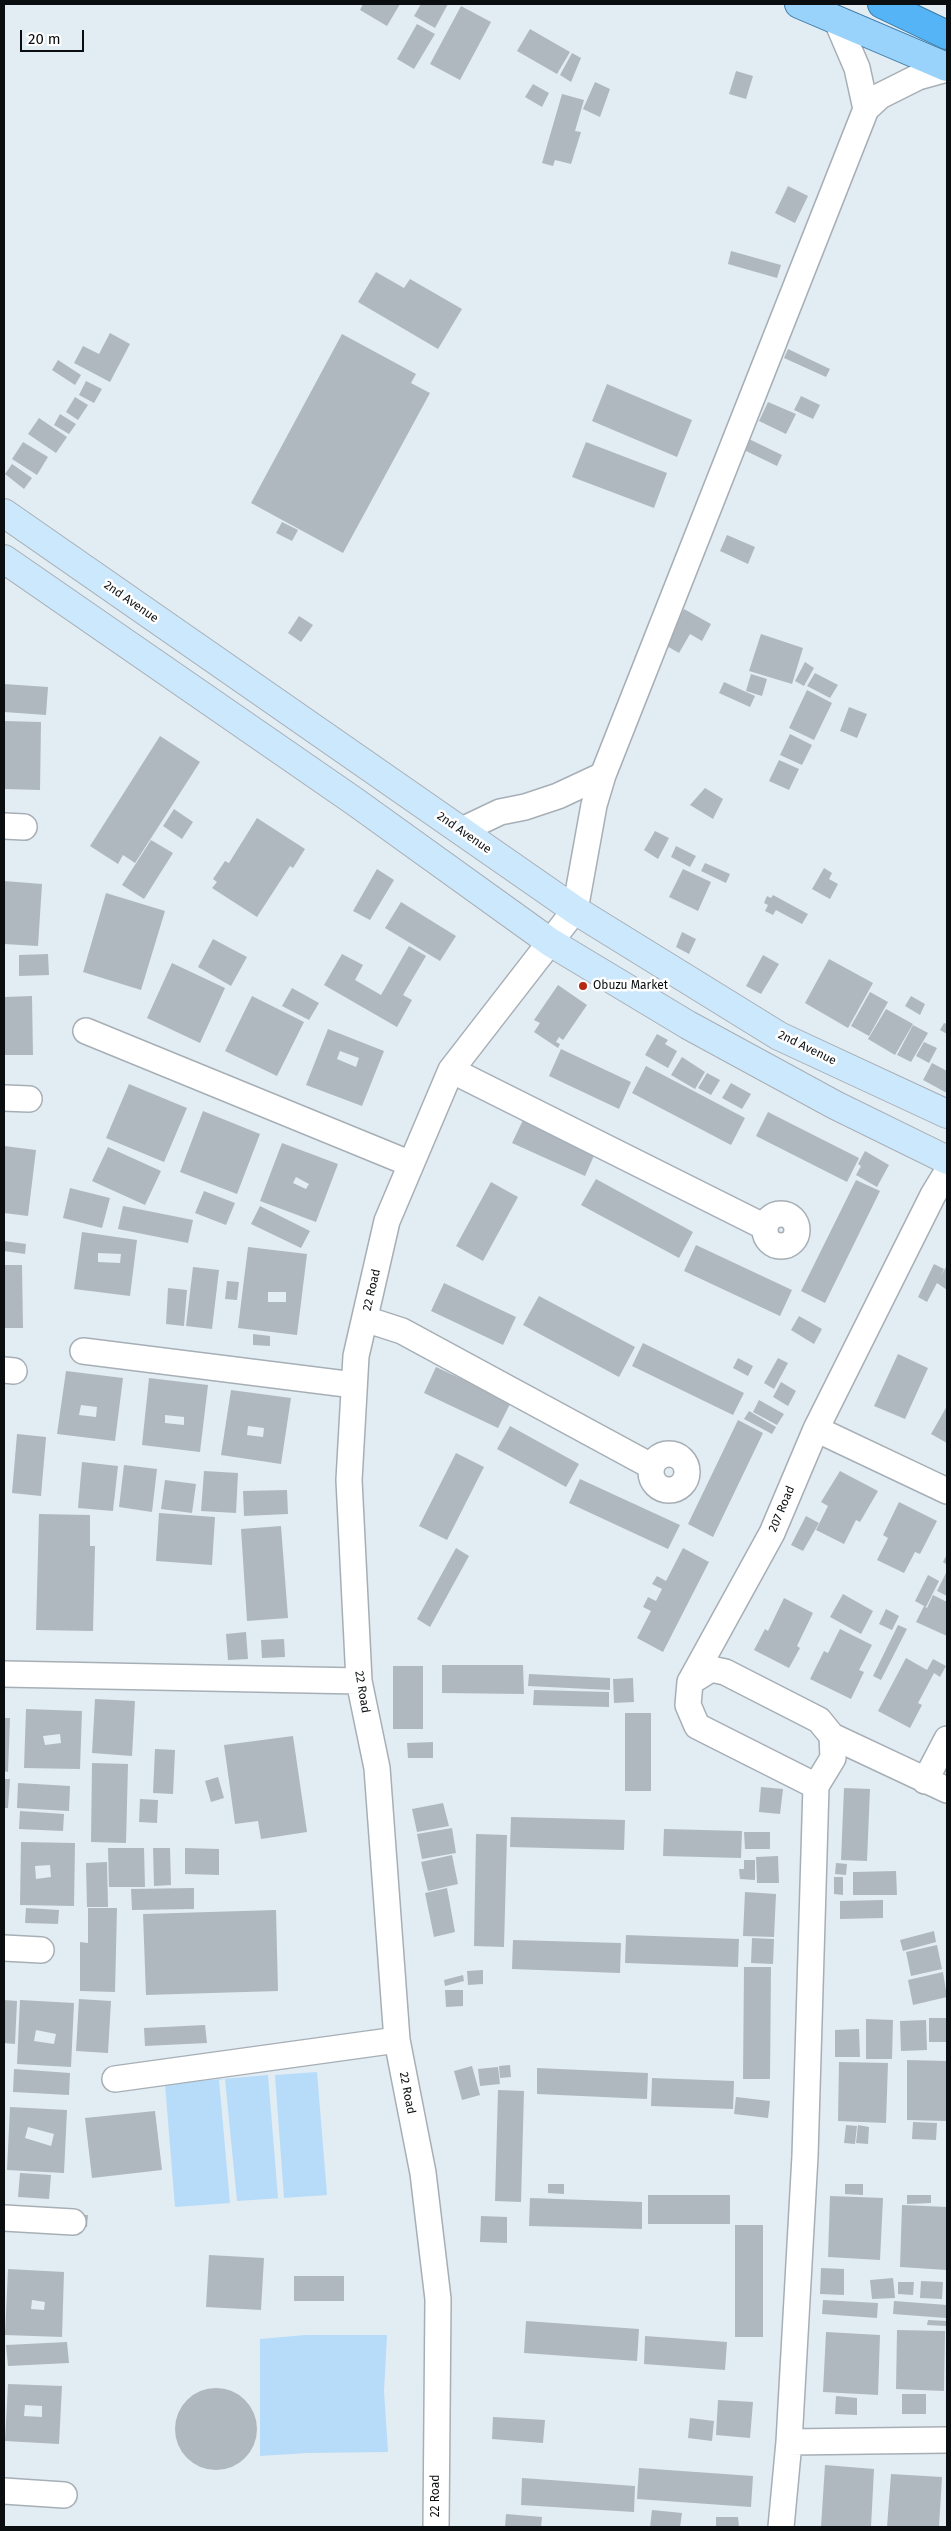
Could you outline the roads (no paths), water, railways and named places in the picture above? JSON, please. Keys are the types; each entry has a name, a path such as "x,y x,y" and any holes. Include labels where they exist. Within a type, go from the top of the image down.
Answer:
{"highway":[{"path":"882,4 947,35"}],"main road":[{"path":"799,4 947,68"}],"street":[{"path":"836,19 857,68 866,109"},
{"path":"575,910 594,805 602,775 866,109 880,96 918,77 947,68"},
{"name":"2nd Avenue","path":"4,513 575,910 780,1036 947,1114"},
{"path":"4,559 354,801 550,942 688,1025 835,1105 947,1160"},
{"path":"460,831 500,812 525,807 558,796 602,775"},
{"name":"22 Road","path":"436,2527 438,2298 423,2172 397,2040 377,1768 358,1681 349,1480 356,1356 387,1221 451,1070 575,910"},
{"path":"86,1031 412,1164"},
{"path":"451,1070 765,1227"},
{"path":"4,1098 29,1099"},
{"name":"207 Road","path":"816,1786 698,1726 688,1705 690,1682 772,1533 816,1429 940,1198 947,1172"},
{"path":"366,1319 402,1331 651,1466"},
{"path":"83,1350 354,1385"},
{"path":"816,1429 947,1491"},
{"path":"690,1682 711,1669 725,1672 819,1720 832,1736 936,1785 947,1739"},
{"path":"4,1674 358,1681"},
{"path":"781,2527 789,2442 805,2156 816,1786 833,1758 832,1736"},
{"path":"4,1948 41,1950"},
{"path":"115,2080 397,2040"},
{"path":"4,2218 73,2222"},
{"path":"789,2442 947,2440"},
{"path":"4,2491 64,2495"}],"place":[{"name":"Obuzu Market","path":"583,986"}]}
